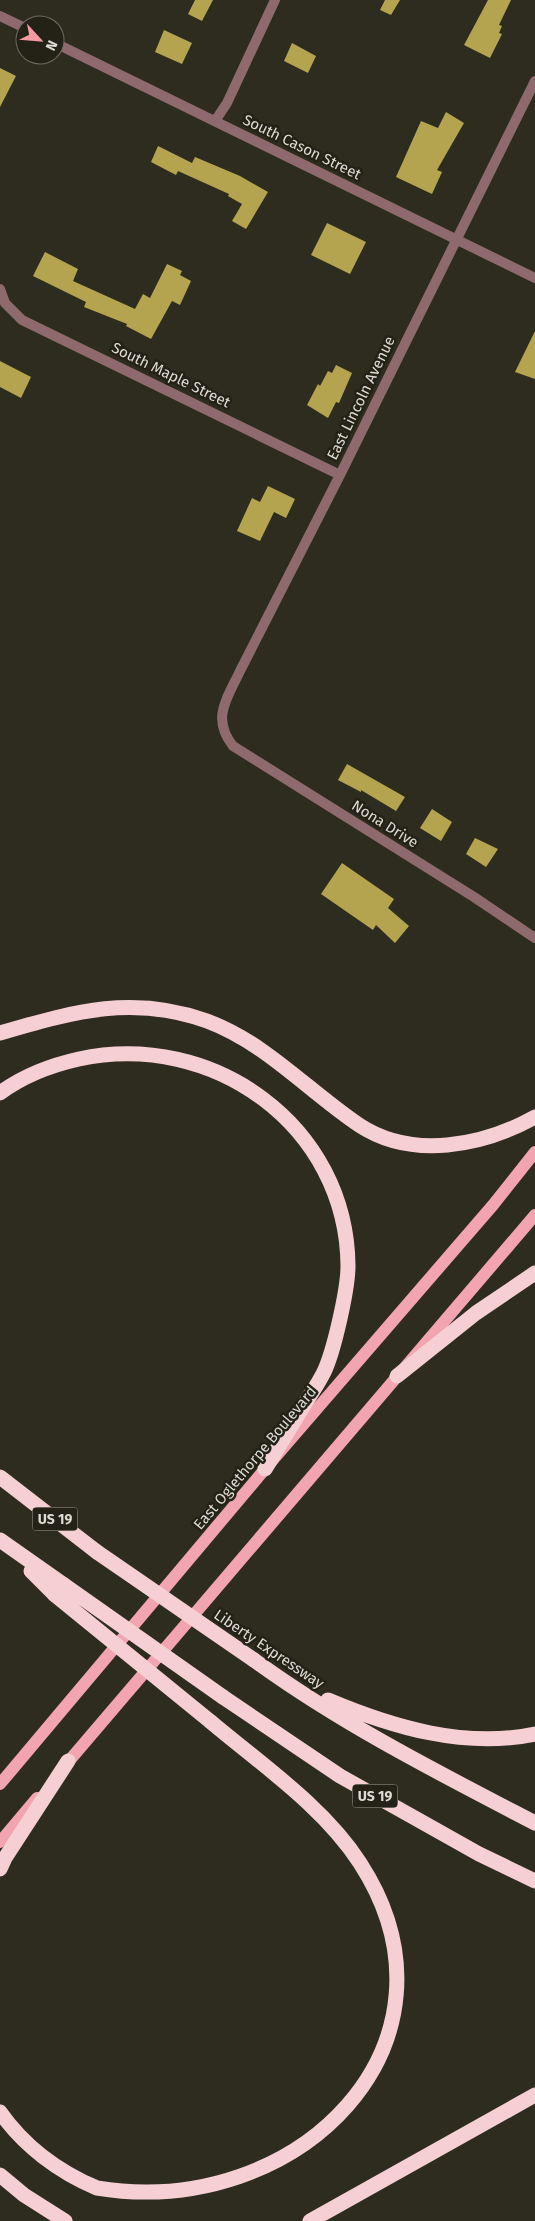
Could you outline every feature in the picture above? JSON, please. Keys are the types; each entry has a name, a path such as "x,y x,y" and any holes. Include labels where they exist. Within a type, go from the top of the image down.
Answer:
{"highway":[{"path":"0,1033 70,1013 93,1009 116,1007 162,1010 206,1021 248,1040 270,1055 360,1126 402,1142 443,1145 470,1142 502,1133 535,1117"},
{"path":"0,1093 33,1074 63,1063 96,1056 152,1055 180,1060 206,1067 234,1080 258,1095 279,1111 302,1136 319,1160 330,1182 339,1208 345,1237 348,1272 340,1314 324,1372 266,1469"},
{"path":"397,1376 476,1313 535,1273"},
{"name":"Liberty Expressway","path":"4,1480 98,1552 283,1681 381,1742 535,1823"},
{"path":"2,1541 316,1810 333,1827 361,1864 383,1907 391,1933 396,1964 397,1996 395,2021 389,2047 379,2076 367,2099 353,2119"},
{"name":"US 19","path":"59,1590 340,1776 479,1854 535,1881"},
{"path":"283,1681 356,1712 420,1732 494,1739 535,1734"},
{"path":"0,1869 68,1761"},
{"path":"310,2221 535,2095"},
{"path":"0,2112 27,2144 54,2165 80,2181 109,2194 165,2206"},
{"path":"0,2175 24,2195 65,2221"}],"main road":[{"name":"East Oglethorpe Boulevard","path":"0,1784 266,1469 493,1205 535,1152"},
{"path":"0,1842 535,1214"}],"street":[{"path":"215,121 227,103 275,0"},
{"path":"0,16 15,23"},
{"name":"South Cason Street","path":"65,48 535,278"},
{"name":"East Lincoln Avenue","path":"223,730 221,719 227,700 535,81"},
{"name":"South Maple Street","path":"0,290 5,303 22,320 340,475"},
{"name":"Nona Drive","path":"223,730 233,746 474,897 535,938"}],"building":[{"path":"195,0 213,0 202,21 188,14"},
{"path":"385,0 400,0 391,15 380,10"},
{"path":"488,0 511,0 499,25 502,26 499,33 502,34 490,58 464,45"},
{"path":"164,30 192,43 182,64 155,52"},
{"path":"292,43 316,56 308,73 284,61"},
{"path":"0,68 16,76 0,107"},
{"path":"446,112 464,123 437,170 442,172 432,194 396,177 421,121 438,128"},
{"path":"158,146 192,163 195,157 240,176 268,192 246,229 232,221 242,204 228,196 229,194 178,171 176,175 151,162"},
{"path":"327,223 366,242 350,274 311,255"},
{"path":"45,252 78,269 73,281 135,309 143,294 150,298 167,264 182,271 180,275 191,281 180,305 172,301 151,339 126,326 127,324 84,307 86,302 33,276"},
{"path":"535,331 535,379 515,372"},
{"path":"0,361 31,377 21,398 0,387"},
{"path":"336,365 352,373 339,403 336,402 328,418 307,405 318,384 320,386 328,371 332,373"},
{"path":"268,486 295,499 286,518 274,512 260,541 237,531 252,498 260,502"},
{"path":"347,764 405,797 396,811 361,790 361,792 338,780"},
{"path":"432,809 452,822 441,841 420,828"},
{"path":"475,838 498,849 486,867 466,854"},
{"path":"342,863 394,899 388,908 409,926 395,943 376,925 373,930 321,894"}]}
